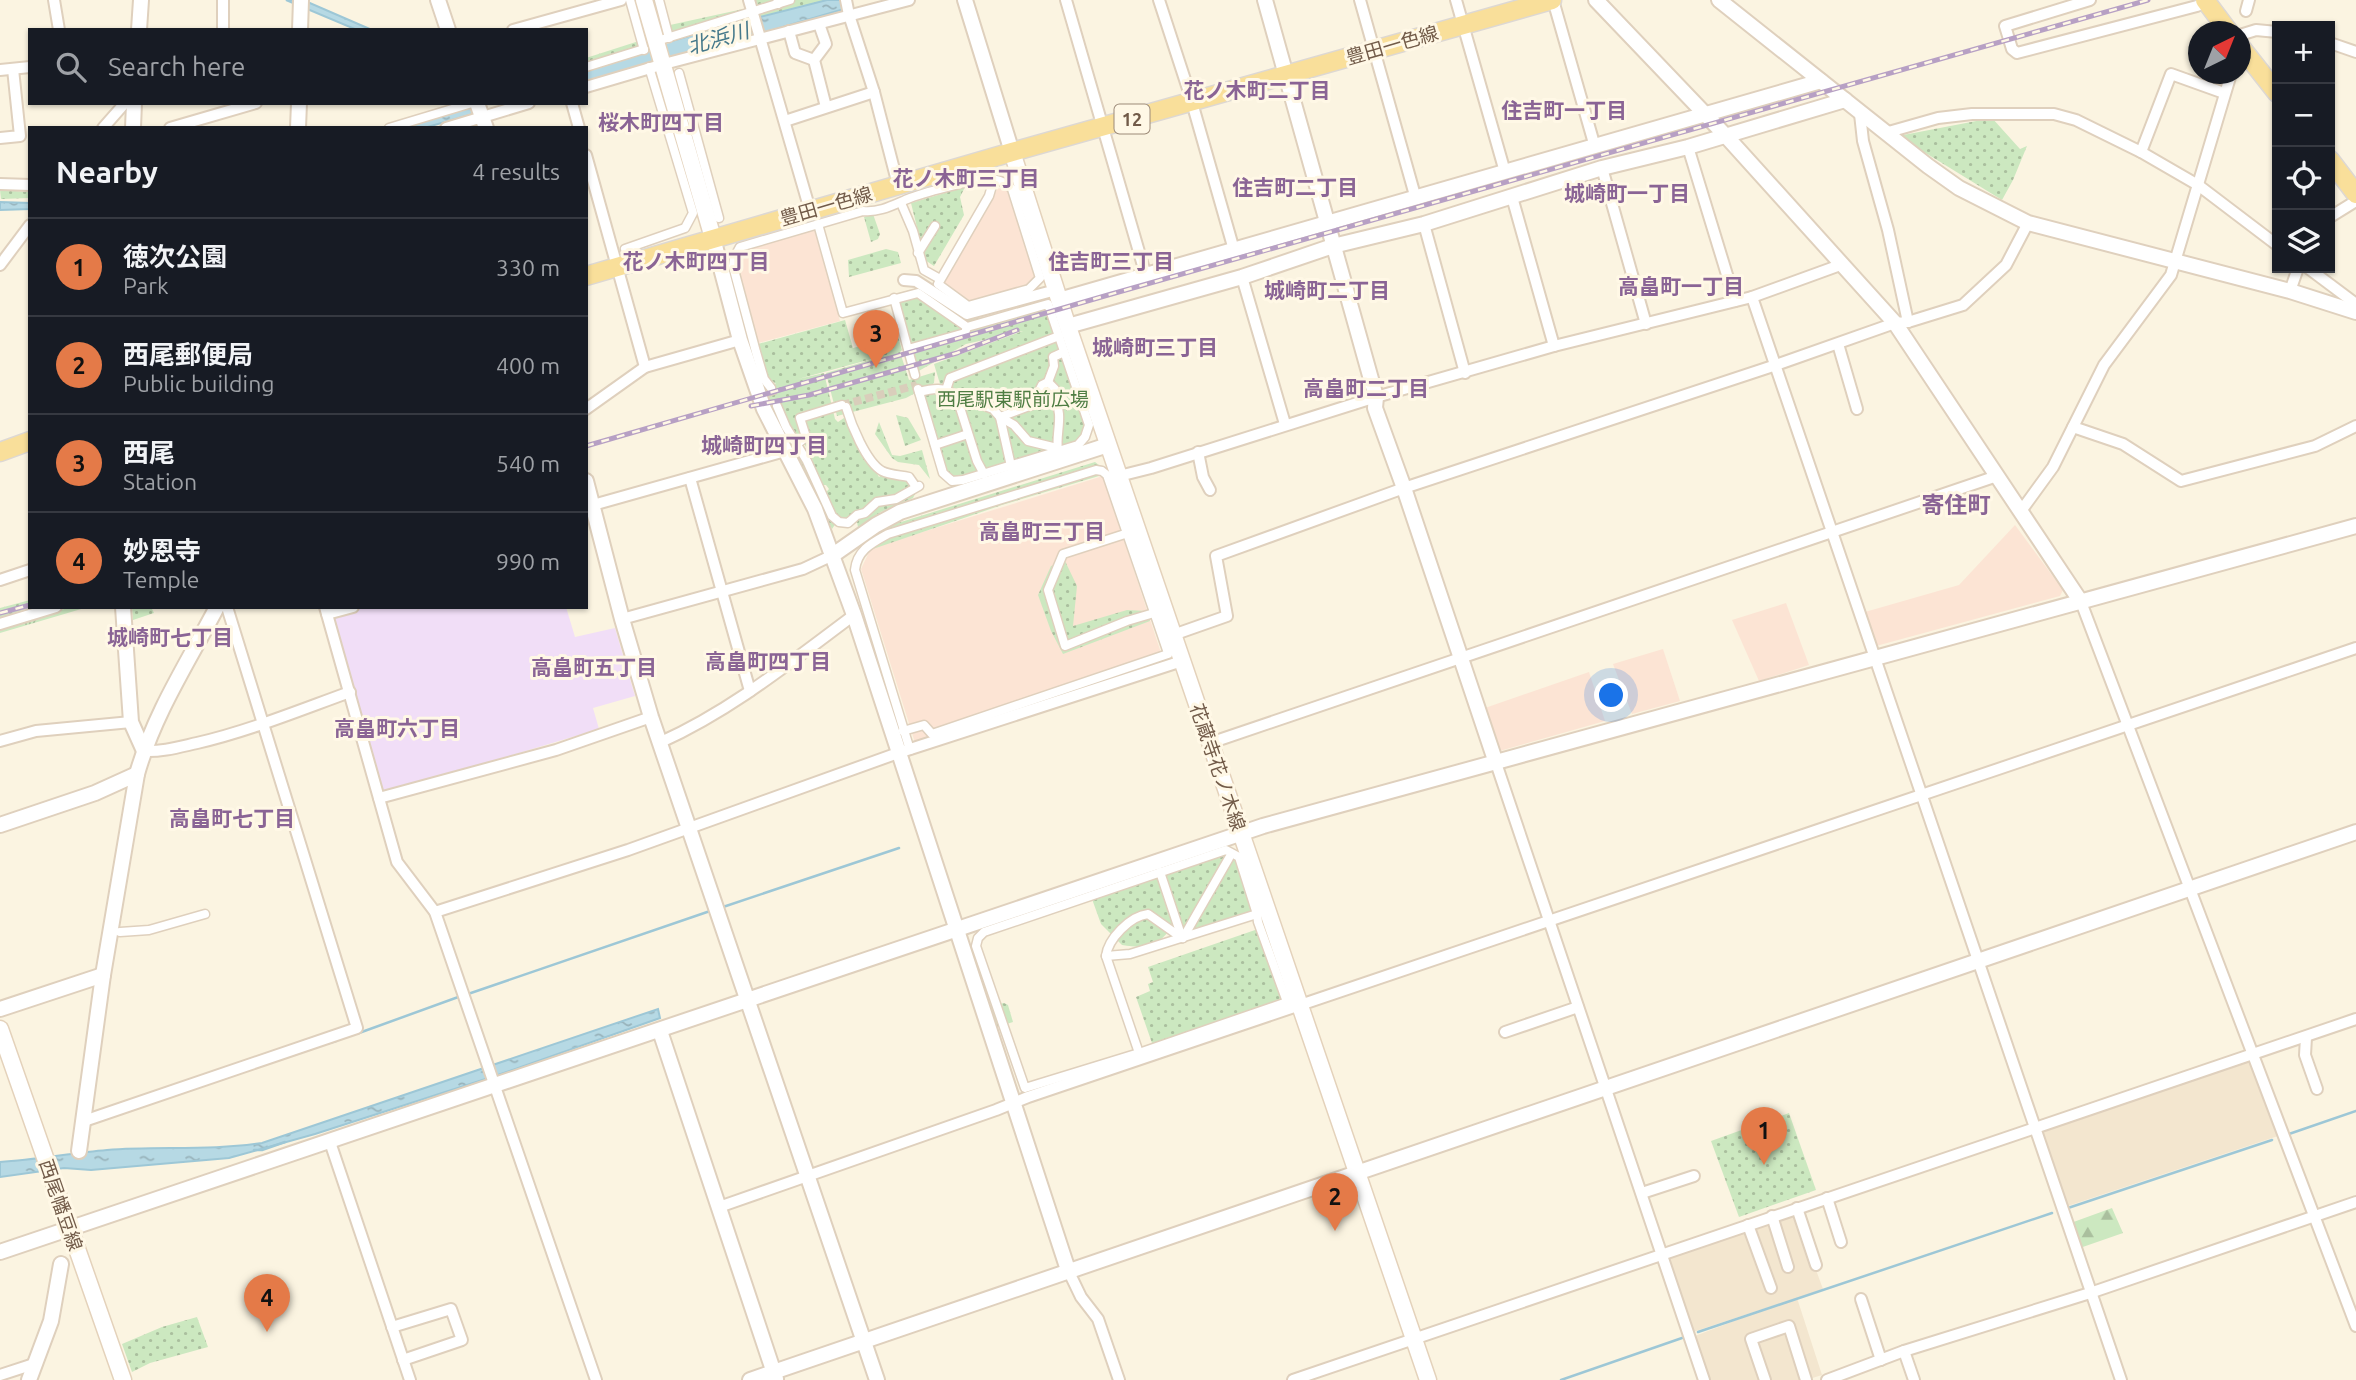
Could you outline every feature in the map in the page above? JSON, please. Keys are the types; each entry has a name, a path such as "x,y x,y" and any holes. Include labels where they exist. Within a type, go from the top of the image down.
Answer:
{"main road":[{"path":"644,0 657,43 656,64 713,239"},
{"name":"豊田一色線","path":"588,275 713,239 814,217 898,185 1552,0"},
{"path":"2208,1 2222,21"},
{"path":"2251,59 2272,86"},
{"name":"花蔵寺花ノ木線","path":"1012,152 1057,295 1063,331 1108,445 1173,635 1172,656 1209,743 1428,1380"},
{"path":"2335,167 2356,194"},
{"path":"0,452 28,442"},
{"name":"西尾幡豆線","path":"0,1029 122,1380"}],"street":[{"path":"54,0 59,28"},
{"path":"139,28 141,0"},
{"path":"223,0 223,28"},
{"path":"438,0 448,28"},
{"path":"520,28 621,0"},
{"path":"630,0 657,43"},
{"path":"657,43 659,0"},
{"path":"846,0 898,185"},
{"path":"588,86 656,64 909,0"},
{"path":"965,0 1012,152"},
{"path":"1066,0 1146,276"},
{"path":"1159,0 1193,103 1234,250"},
{"path":"1265,0 1376,397 1375,408 1704,1380"},
{"path":"1360,0 1416,199"},
{"path":"1457,0 1505,172"},
{"path":"1552,0 1595,147"},
{"path":"1596,0 1901,323 1997,476 2081,602 2356,1326"},
{"path":"1719,0 1860,114 1959,188 2028,223 2290,291 2356,312"},
{"path":"2090,0 2006,26 2012,49 2017,53 2208,1"},
{"path":"588,66 751,6 782,1"},
{"path":"300,28 301,6"},
{"path":"751,6 843,313 912,293 923,295 967,327"},
{"path":"814,60 826,44 819,24"},
{"path":"2251,35 2256,30 2272,32"},
{"path":"789,31 795,53 814,60"},
{"path":"2335,45 2356,52"},
{"path":"814,60 826,107"},
{"path":"625,249 685,228 693,213 656,64"},
{"path":"0,71 28,66"},
{"path":"0,138 20,136 13,69"},
{"path":"678,73 719,218"},
{"path":"2141,152 2171,74 2224,93"},
{"path":"904,280 916,281 967,314 1146,276 1821,82"},
{"path":"2021,511 2053,467 2104,365 2171,275 2227,84"},
{"path":"785,121 874,92"},
{"path":"946,390 950,378 1063,331 1333,246 1424,223 1845,100"},
{"path":"105,126 123,105"},
{"path":"133,126 134,105"},
{"path":"175,126 223,108 243,105"},
{"path":"298,126 299,105"},
{"path":"400,126 518,105"},
{"path":"573,105 578,126"},
{"path":"450,126 480,112"},
{"path":"1860,114 1863,141 1888,230 1901,323"},
{"path":"1885,133 1938,118 1960,115 2054,114 2076,120 2141,152 2198,185 2272,240"},
{"path":"1688,147 1735,301"},
{"path":"588,162 645,367"},
{"path":"1602,169 1646,324"},
{"path":"771,388 764,379 733,266 737,251 744,245 814,217 871,212 975,180 994,179 1005,181 1012,189 1040,278 1029,289 968,306 939,286 940,279 989,196 994,179"},
{"path":"0,184 28,185"},
{"path":"1512,197 1554,346"},
{"path":"2335,214 2356,201"},
{"path":"901,203 913,231 924,270 940,279"},
{"path":"1424,223 1465,373"},
{"path":"1173,635 1227,616 1216,556 1404,488 1901,323 1964,305 2006,265 2028,223"},
{"path":"918,253 935,226"},
{"path":"2,259 28,227"},
{"path":"713,239 740,340 764,409 822,490 832,516 839,522 848,523 857,515 867,512 877,502 899,497 918,487 909,478 887,473 875,466 853,428 844,406 784,423"},
{"path":"1119,476 1285,424 1554,346 1752,297 1843,264"},
{"path":"2290,291 2296,273"},
{"path":"2315,273 2356,304"},
{"path":"1241,277 1285,424"},
{"path":"1752,297 2121,1380"},
{"path":"894,298 915,375"},
{"path":"967,327 1048,304 1063,331 1065,352 1089,425 1085,437 1078,445 963,480 950,481 943,473 919,390 946,390 990,407 1014,425 1028,441 1058,449"},
{"path":"908,349 965,333 967,327"},
{"path":"588,408 645,367 740,340"},
{"path":"1838,344 1857,409"},
{"path":"1000,417 1028,408 1042,385 1048,382 1054,366 1053,357 1065,352"},
{"path":"1048,382 1055,389 1059,415 1058,449"},
{"path":"956,395 976,461 984,474"},
{"path":"777,406 904,751 956,930 1068,1270 1081,1297 1098,1319 1119,1380"},
{"path":"1000,417 1011,466"},
{"path":"593,505 791,447 806,437 800,418"},
{"path":"2073,427 2123,444 2180,481 2315,446 2356,426"},
{"path":"935,445 968,434"},
{"path":"622,619 803,569 833,555 900,512 1108,445"},
{"path":"1198,452 1203,477 1210,490"},
{"path":"904,751 903,731 855,570 858,556 864,548 888,534 910,526 1096,470 1102,471 1107,475 1154,613 1172,656"},
{"path":"1209,743 1997,476"},
{"path":"690,478 750,691"},
{"path":"588,488 651,717 877,1380"},
{"path":"0,1252 1241,834 2356,526"},
{"path":"1128,533 1063,554 1048,590 1065,646 1154,613"},
{"path":"0,580 28,571"},
{"path":"0,624 49,609"},
{"path":"123,609 131,722 144,751"},
{"path":"79,1151 103,975 137,774 163,706 215,609"},
{"path":"84,1121 357,1028 228,609"},
{"path":"326,611 397,862 435,912 596,1380"},
{"path":"661,742 697,726 854,615"},
{"path":"719,1206 1013,1103 2356,648"},
{"path":"903,731 924,725 932,734 1172,656"},
{"path":"435,912 628,850 1172,656"},
{"path":"144,751 160,751 262,724 350,692"},
{"path":"379,798 556,750 651,717"},
{"path":"0,741 36,731 131,722"},
{"path":"0,825 95,793 137,774"},
{"path":"750,1380 775,1376 864,1341 1068,1270 2356,832"},
{"path":"1226,850 1239,857 1258,922 1287,1002 1139,1053 1026,1088 976,946 978,938 984,932 1160,872 1226,850"},
{"path":"1182,938 1229,858"},
{"path":"1160,872 1182,938"},
{"path":"120,932 149,930 205,914"},
{"path":"1139,1053 1106,956 1107,946 1131,921 1148,914 1182,938"},
{"path":"1106,956 1130,954 1257,914"},
{"path":"0,1009 103,975"},
{"path":"1505,1031 1578,1007"},
{"path":"1293,1380 2356,1019"},
{"path":"660,1031 775,1376"},
{"path":"2306,1037 2305,1055 2317,1089"},
{"path":"330,1142 410,1380"},
{"path":"1642,1193 1694,1176"},
{"path":"1827,1198 1841,1242"},
{"path":"1827,1380 1904,1351 2090,1293 2356,1202"},
{"path":"1797,1208 1816,1265"},
{"path":"1772,1216 1788,1266"},
{"path":"1748,1224 1771,1288"},
{"path":"29,1380 51,1321 61,1264"},
{"path":"1861,1299 1881,1360"},
{"path":"392,1327 451,1309 462,1340 403,1360"},
{"path":"1765,1380 1751,1339 1789,1326 1806,1380"},
{"path":"1904,1351 1914,1380"},
{"path":"0,1375 37,1363"}],"shaded area":[{"path":"998,188 1010,191 1037,279 1029,287 969,304 941,284"},
{"path":"815,230 840,321 758,343 736,266 746,249"},
{"path":"1103,476 1164,662 916,746 861,569 871,548"},
{"path":"2015,525 2063,590 2060,596 1876,646 1865,612 1959,585"},
{"path":"1786,603 1809,665 1759,681 1732,620"},
{"path":"359,609 567,609 575,637 615,628 635,696 593,708 599,729 381,794 331,618"},
{"path":"1663,649 1680,701 1632,714 1613,664"},
{"path":"1589,672 1605,721 1496,752 1482,709"},
{"path":"2248,1059 2278,1136 2068,1206 2041,1128"},
{"path":"1795,1213 1823,1289 1797,1298 1822,1375 1806,1380 1708,1380 1695,1336 1778,1304 1693,1332 1667,1255"}],"green space":[{"path":"827,0 756,18 751,1"},
{"path":"743,9 749,23 675,41 670,25"},
{"path":"639,41 644,55 588,71 588,57"},
{"path":"1992,118 2020,149 2027,146 2002,200 1898,136"},
{"path":"985,168 985,176 911,197 909,191"},
{"path":"965,187 960,197 964,215 934,266 925,260 911,203"},
{"path":"0,190 28,192 28,198 1,199"},
{"path":"873,214 880,234 878,239 871,242 864,217"},
{"path":"886,249 898,252 901,263 849,277 848,260"},
{"name":"西尾駅東駅前広場","path":"911,290 923,292 967,320 1057,305 1086,426 1079,442 980,473 952,478 946,473 921,390 906,398 837,416 826,373 894,353 798,379 824,373 835,419 838,422 844,418 879,477 883,474 908,478 915,494 913,498 881,512 858,527 857,522 848,527 837,526 843,519 840,517 832,529 818,501 829,489 822,485 824,489 817,500 793,454 801,448 811,463 813,461 804,443 811,438 806,420 809,437 793,452 761,388 776,384 768,377 758,344 845,320 853,348 898,336 909,380 935,372 934,383 929,387 940,384 934,364 1023,331 966,344 910,376 890,295"},
{"path":"896,415 908,418 921,440 905,446"},
{"path":"879,422 892,455 900,456 922,450 930,479 919,465 898,462 892,458 875,434"},
{"path":"1095,462 1109,473 1002,505 867,551 860,543 888,526"},
{"path":"1065,561 1077,586 1073,626 1127,610 1147,611 1150,621 1063,654 1038,595 1051,566"},
{"path":"28,601 28,609 40,609 0,621 0,608"},
{"path":"64,609 81,609 0,633 0,628"},
{"path":"132,609 152,609 154,613 133,620"},
{"path":"1226,848 1240,853 1262,915 1180,943 1174,924 1158,942 1139,947 1122,945 1101,924 1092,899 1157,876 1168,908 1157,869"},
{"path":"1258,929 1282,1000 1153,1046 1136,997 1150,991 1148,984 1153,982 1148,967"},
{"path":"1004,1003 1008,1005 1013,1022 997,1027 990,1006"},
{"path":"1789,1113 1816,1190 1739,1217 1711,1141"},
{"path":"2112,1208 2123,1233 2077,1249 2068,1224"},
{"path":"197,1317 208,1347 150,1363 132,1372 122,1344 162,1327"}],"water":[{"path":"286,0 303,0 367,28 352,28"},
{"name":"北浜川","path":"827,0 842,0 844,9 762,33 756,18"},
{"name":"北浜川","path":"750,22 754,36 676,57 673,41"},
{"name":"北浜川","path":"644,55 647,66 588,82 588,71"},
{"path":"471,106 473,114 431,126 402,126"},
{"path":"0,202 28,203 28,209 0,210"},
{"path":"658,1009 660,1018 498,1075 315,1134 229,1158 91,1170 64,1168 0,1177 0,1162 107,1150 223,1147 262,1143"}],"waterway":[{"name":"北浜川","path":"588,76 698,44"},
{"path":"723,907 899,848"},
{"path":"468,994 713,910"},
{"path":"359,1033 461,996"},
{"path":"329,1043 336,1041"},
{"path":"2289,1134 2356,1111"},
{"path":"2068,1208 2272,1140"},
{"path":"254,1150 285,1142"},
{"path":"1698,1332 2052,1213"},
{"path":"1561,1380 1682,1338"}],"tunnel":[{"path":"842,405 917,385"},
{"path":"771,388 777,406"}],"railway":[{"path":"588,445 2148,0"},
{"path":"751,406 809,395 957,353 1017,330"},
{"path":"0,613 28,606"}],"place":[{"name":"西尾","path":"876,368"},
{"name":"徳次公園","path":"1764,1165"},
{"name":"西尾郵便局","path":"1335,1231"},
{"name":"妙恩寺","path":"267,1332"}],"district":[{"name":"花ノ木町二丁目","path":"1257,90"},
{"name":"住吉町一丁目","path":"1564,110"},
{"name":"桜木町四丁目","path":"661,122"},
{"name":"花ノ木町三丁目","path":"966,178"},
{"name":"住吉町二丁目","path":"1295,187"},
{"name":"城崎町一丁目","path":"1627,193"},
{"name":"花ノ木町四丁目","path":"696,261"},
{"name":"住吉町三丁目","path":"1111,261"},
{"name":"高畠町一丁目","path":"1681,286"},
{"name":"城崎町二丁目","path":"1327,290"},
{"name":"城崎町三丁目","path":"1155,347"},
{"name":"高畠町二丁目","path":"1366,388"},
{"name":"城崎町四丁目","path":"764,445"},
{"name":"寄住町","path":"1956,504"},
{"name":"高畠町三丁目","path":"1042,531"},
{"name":"城崎町七丁目","path":"170,637"},
{"name":"高畠町四丁目","path":"768,661"},
{"name":"高畠町五丁目","path":"594,667"},
{"name":"高畠町六丁目","path":"397,728"},
{"name":"高畠町七丁目","path":"232,818"}]}
